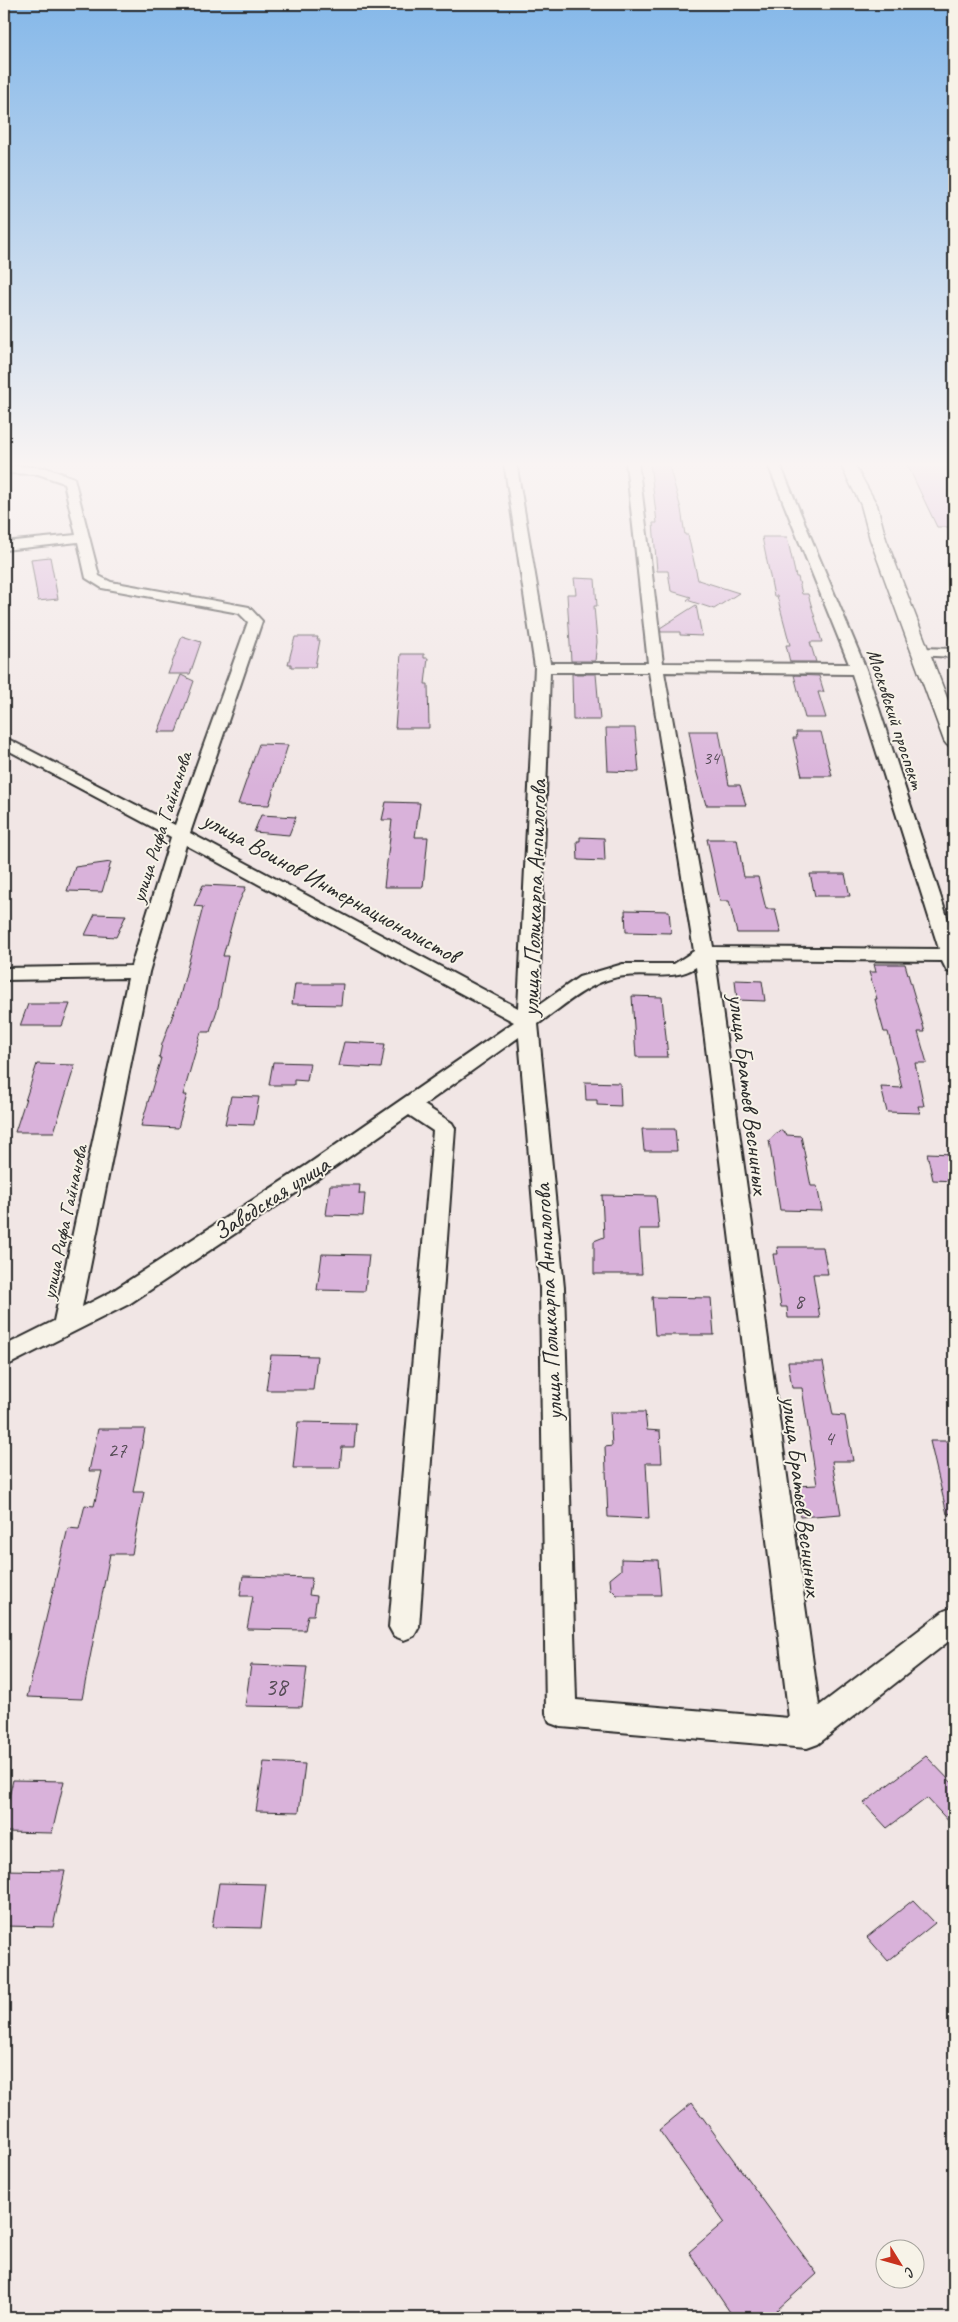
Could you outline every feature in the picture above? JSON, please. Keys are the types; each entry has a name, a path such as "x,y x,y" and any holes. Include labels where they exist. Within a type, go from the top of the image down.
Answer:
{"main road":[{"name":"Московский проспект","path":"890,570 954,741"}],"street":[{"name":"улица Рифа Гайнанова","path":"65,1327 139,972 181,833 255,621 244,610 107,585 94,578 92,570"},
{"name":"улица Поликарпа Анпилогова","path":"527,570 543,667 528,1021 552,1288 561,1713 807,1734"},
{"name":"улица Братьев Весниных","path":"645,570 656,668 704,953 807,1734"},
{"name":"Московский проспект","path":"817,570 858,669 952,961"},
{"path":"921,652 954,652"},
{"path":"543,667 858,669"},
{"name":"улица Воинов Интернационалистов","path":"4,742 181,833 314,908 528,1021"},
{"path":"704,953 952,961"},
{"name":"Заводская улица","path":"4,1357 120,1298 316,1170 586,981 623,970 678,970 704,953"},
{"path":"4,974 139,972"},
{"path":"404,1627 444,1128 409,1105"},
{"path":"807,1734 954,1620"}],"building":[{"path":"33,570 53,570 58,599 38,601"},
{"path":"696,570 698,580 739,593 714,609 687,600 691,597 671,591 668,571 657,571"},
{"path":"769,570 795,570 802,594 808,594 822,642 810,642 816,662 790,662 786,645 790,645 777,596 774,596"},
{"path":"574,578 595,579 597,606 594,606 597,642 595,661 571,661 567,594 576,594"},
{"path":"696,605 702,636 680,635 680,632 661,632 660,628"},
{"path":"182,636 201,642 190,674 168,674"},
{"path":"295,637 318,637 317,640 320,640 315,667 291,667 291,664 288,664"},
{"path":"401,654 424,654 424,658 428,658 425,684 428,684 429,728 395,728"},
{"path":"572,674 596,674 600,720 573,720"},
{"path":"181,675 194,681 176,732 158,732"},
{"path":"794,675 819,676 824,692 818,692 826,718 805,718"},
{"path":"606,728 635,728 639,772 608,771"},
{"path":"689,731 719,731 729,785 740,785 746,805 706,805 696,770"},
{"path":"796,732 821,732 832,776 802,776 793,738 797,738"},
{"path":"259,744 288,745 269,805 238,804"},
{"path":"386,802 420,803 415,837 428,837 423,887 384,887 392,820 382,820"},
{"path":"261,815 296,817 289,835 254,832"},
{"path":"580,837 604,838 605,861 578,860 577,841 580,841"},
{"path":"707,839 737,839 744,877 758,877 766,909 775,909 781,933 737,933 729,901 720,901"},
{"path":"111,862 102,892 67,891 75,867"},
{"path":"810,874 845,874 850,896 815,896"},
{"path":"203,885 246,887 236,909 223,956 228,956 218,1007 210,1032 201,1032 183,1095 187,1095 178,1128 141,1126 161,1058 159,1058 162,1044 180,996 203,907 194,906"},
{"path":"625,910 669,911 671,933 626,932"},
{"path":"95,914 126,915 116,937 85,935"},
{"path":"874,964 905,964 925,1032 918,1032 927,1063 915,1063 924,1106 918,1106 920,1113 887,1112 881,1087 902,1088 888,1032 884,1032 875,999 877,999 869,972 876,972"},
{"path":"735,980 762,981 765,1001 737,1000"},
{"path":"295,984 343,984 341,1005 292,1004"},
{"path":"632,996 662,997 668,1057 636,1057"},
{"path":"28,1004 70,1004 62,1026 20,1026"},
{"path":"344,1042 385,1044 381,1068 338,1066"},
{"path":"273,1062 310,1063 307,1081 294,1080 294,1085 269,1085"},
{"path":"37,1064 75,1065 54,1132 15,1132"},
{"path":"585,1082 620,1083 621,1106 597,1105 597,1100 586,1100"},
{"path":"231,1096 259,1097 254,1125 225,1124"},
{"path":"642,1129 675,1129 677,1151 644,1151"},
{"path":"780,1130 787,1135 801,1136 811,1186 817,1186 822,1211 780,1210 769,1140"},
{"path":"927,1153 954,1154 954,1181 933,1180"},
{"path":"330,1185 360,1185 359,1194 365,1194 363,1216 326,1215"},
{"path":"602,1195 656,1196 659,1229 639,1229 642,1274 594,1274 594,1241 604,1237"},
{"path":"777,1247 823,1247 828,1274 813,1274 820,1318 788,1318 787,1307 781,1307 773,1254 778,1254"},
{"path":"322,1254 369,1255 365,1291 317,1290"},
{"path":"652,1297 711,1298 714,1335 655,1335"},
{"path":"271,1355 317,1356 313,1390 266,1390"},
{"path":"788,1362 823,1362 833,1415 845,1416 853,1461 832,1461 841,1514 800,1517 795,1486 817,1485 802,1388 792,1388"},
{"path":"610,1412 645,1412 647,1430 660,1431 662,1463 646,1463 649,1519 608,1517 605,1447 612,1446"},
{"path":"298,1422 356,1423 354,1447 342,1447 340,1468 293,1468"},
{"path":"98,1429 145,1429 133,1492 144,1492 132,1554 110,1554 82,1699 27,1697 68,1528 79,1529 85,1505 94,1506 102,1471 89,1471"},
{"path":"930,1441 954,1441 954,1513 947,1514"},
{"path":"621,1559 658,1560 661,1595 617,1595 611,1589 610,1579 621,1570"},
{"path":"243,1576 312,1578 309,1595 317,1596 314,1615 308,1615 305,1630 247,1629 253,1596 240,1596"},
{"path":"251,1665 307,1667 302,1707 245,1706"},
{"path":"926,1756 954,1785 954,1827 927,1798 887,1828 864,1803"},
{"path":"264,1762 305,1764 299,1812 256,1811"},
{"path":"13,1780 64,1781 52,1833 4,1832 4,1818"},
{"path":"4,1870 65,1871 53,1927 4,1926 9,1904 4,1904"},
{"path":"219,1883 266,1884 261,1928 212,1927"},
{"path":"913,1900 935,1923 888,1961 867,1937"},
{"path":"692,2103 817,2274 768,2318 734,2318 689,2252 724,2222 659,2130"}]}
